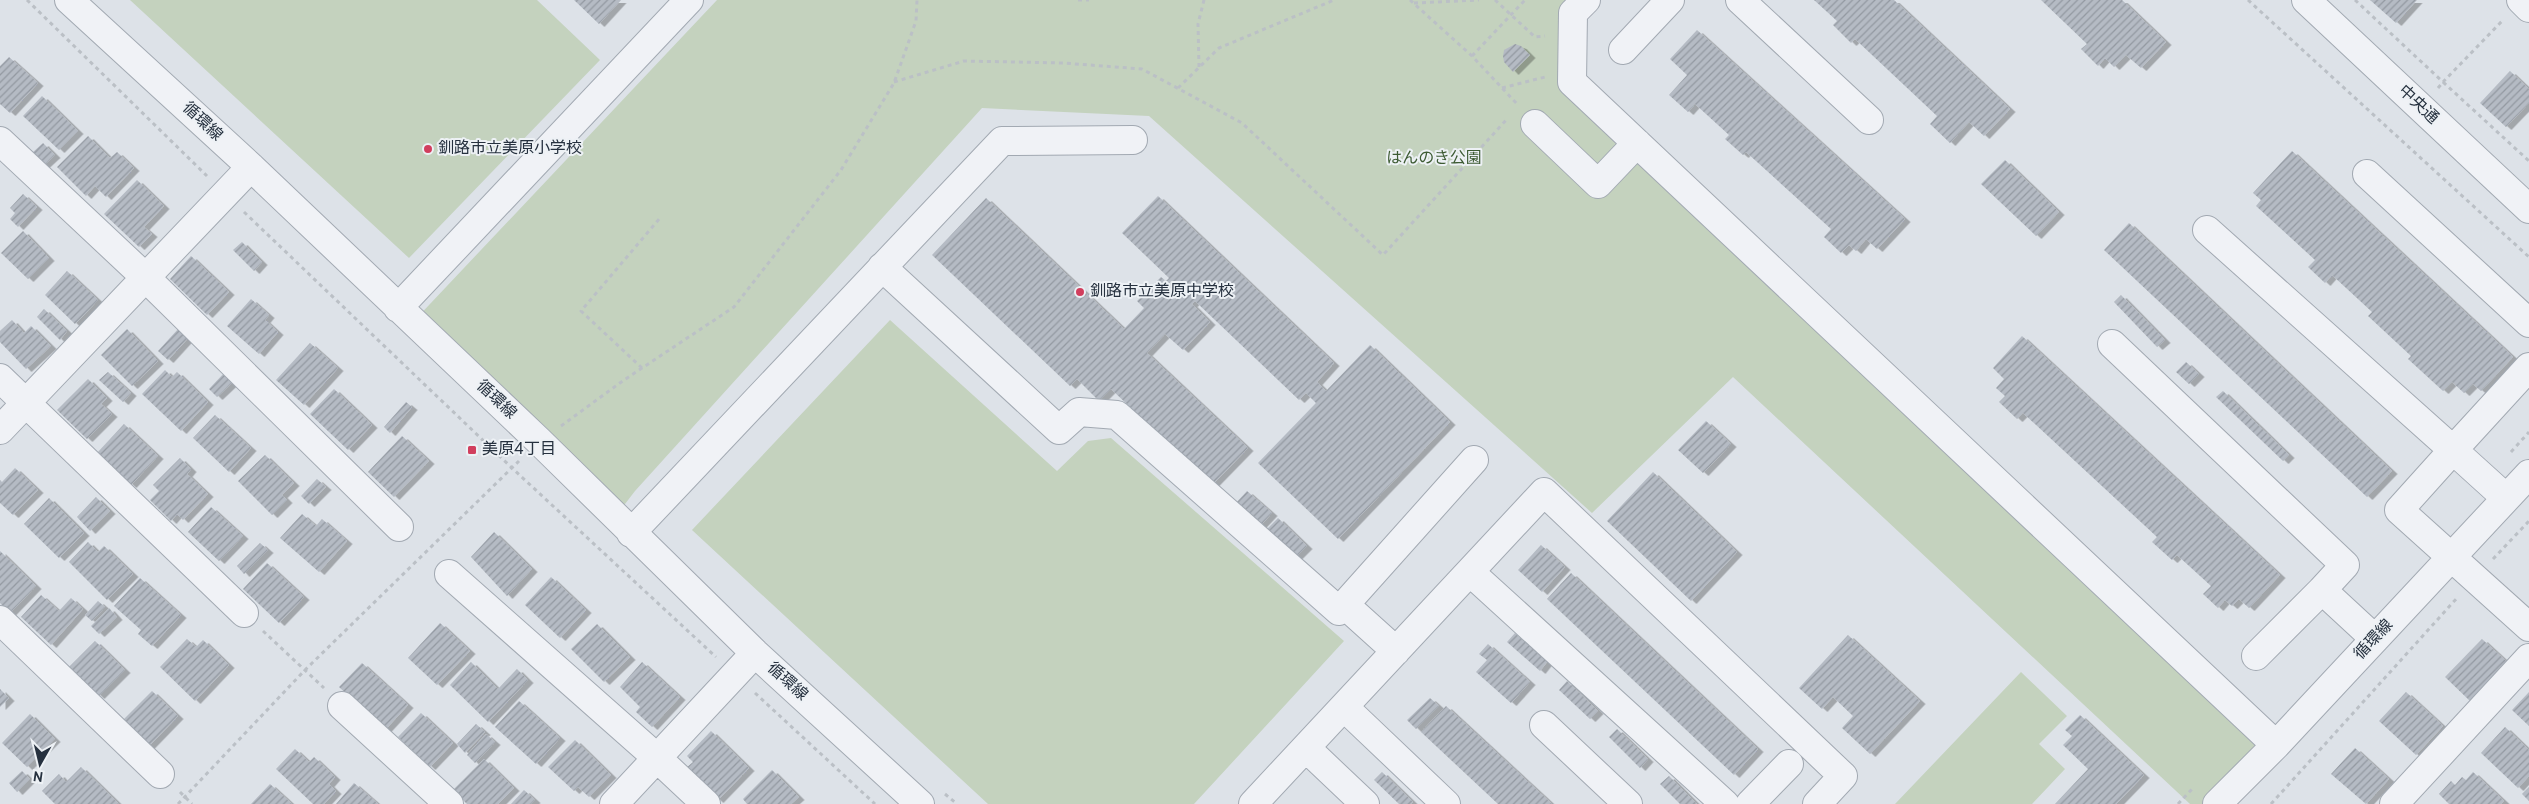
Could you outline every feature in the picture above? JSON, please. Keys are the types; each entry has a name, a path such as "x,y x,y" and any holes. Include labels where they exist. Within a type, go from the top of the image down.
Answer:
{"street":[{"name":"循環線","path":"69,0 251,166 539,441 754,653 920,804"},
{"path":"398,308 689,0"},
{"path":"1586,0 1573,14 1572,82 2276,745"},
{"path":"1623,50 1670,0"},
{"path":"1740,0 1869,120"},
{"name":"中央通","path":"2306,0 2529,209"},
{"path":"2521,0 2529,8"},
{"path":"1535,124 1598,184 1637,143"},
{"path":"631,533 1002,141 1133,140"},
{"path":"0,141 144,276 399,527"},
{"path":"0,430 144,276 251,166"},
{"path":"2367,174 2529,323"},
{"path":"2207,230 2506,498"},
{"path":"882,267 1058,430 1079,412 1117,415 1339,611 1474,460"},
{"path":"2112,344 2345,565 2256,656"},
{"path":"2529,368 2399,510 2529,627"},
{"path":"0,378 244,613"},
{"name":"循環線","path":"2217,804 2276,745 2529,474"},
{"path":"1254,804 1544,492 1843,776 1818,804"},
{"path":"1470,572 1725,804"},
{"path":"449,574 656,757 706,804"},
{"path":"2322,590 2375,639"},
{"path":"1345,605 1396,651"},
{"path":"0,620 160,774"},
{"path":"614,804 754,653"},
{"path":"2394,804 2529,658"},
{"path":"342,706 449,804"},
{"path":"1344,707 1446,804"},
{"path":"1544,725 1628,804"},
{"path":"1306,748 1366,804"},
{"path":"1750,804 1789,764"}],"path":[{"path":"27,0 224,194 512,468 876,804"},
{"path":"178,804 306,670 539,441 642,368 734,307 841,170 894,82 916,21 917,0"},
{"path":"1078,0 1089,0"},
{"path":"1199,67 1198,24 1204,0"},
{"path":"1178,88 1219,48 1334,0"},
{"path":"1411,2 1479,0"},
{"path":"1495,0 1535,37 1554,35"},
{"path":"1472,56 1524,0"},
{"path":"2248,0 2529,257"},
{"path":"2355,0 2529,161"},
{"path":"2422,108 2443,82 2521,0"},
{"path":"894,82 964,61 1062,63 1142,69 1242,123 1383,255 1518,106 1472,56 1411,2"},
{"path":"1502,88 1549,76"},
{"path":"642,368 581,311 660,218"},
{"path":"2485,480 2529,432"},
{"path":"2271,804 2475,578 2529,521"},
{"path":"399,527 449,574"},
{"path":"244,613 342,706"}],"green space":[{"name":"釧路市立美原小学校","path":"130,0 537,0 600,60 409,258"},
{"name":"はんのき公園","path":"717,0 1586,0 1572,82 2276,745 2217,804 2190,804 1733,377 1592,513 1149,116 982,108 635,491 615,517 413,322"},
{"path":"890,320 1057,471 1088,441 1111,438 1344,641 1194,804 988,804 692,530"},
{"path":"2021,672 2067,716 2039,744 2065,769 2032,804 1895,804"}],"building":[{"path":"574,0 621,0 599,24"},
{"path":"1814,0 1894,0 2010,109 1984,136 1969,122 1950,143 1930,124 1937,116 1855,39 1851,43 1833,25 1837,21"},
{"path":"2041,0 2122,0 2166,42 2141,68 2126,55 2114,67 2105,58 2098,66 2081,49 2087,44"},
{"path":"2370,0 2417,0 2396,23"},
{"path":"1697,30 1905,219 1877,249 1866,239 1856,251 1849,245 1841,253 1824,237 1831,229 1746,152 1743,155 1725,139 1729,135 1695,104 1688,112 1669,95 1687,75 1670,59"},
{"path":"1515,44 1521,46 1530,55 1513,72 1504,62 1503,56 1504,50"},
{"path":"9,57 38,83 10,113 0,104 0,66"},
{"path":"2510,71 2529,89 2529,103 2506,127 2480,103"},
{"path":"42,96 78,131 59,150 23,116"},
{"path":"88,136 110,158 117,152 134,168 106,197 95,186 86,196 57,167"},
{"path":"43,143 55,155 44,165 32,153"},
{"path":"2292,151 2513,357 2481,391 2473,384 2464,393 2452,382 2443,391 2408,359 2411,356 2368,316 2372,312 2332,275 2325,283 2308,267 2315,260 2256,206 2261,200 2253,193"},
{"path":"2005,160 2059,212 2036,236 1981,184"},
{"path":"137,180 164,206 144,227 152,234 139,247 104,214"},
{"path":"23,194 37,207 18,227 10,219 15,213 10,208"},
{"path":"1158,196 1334,363 1317,382 1326,391 1370,345 1450,422 1338,539 1258,463 1316,403 1306,393 1299,400 1195,301 1192,304 1210,322 1183,350 1165,334 1147,353 1248,448 1212,485 1111,389 1099,401 1077,379 1070,386 932,255 986,198 1124,329 1144,308 1137,301 1161,277 1166,281 1169,278 1122,233"},
{"path":"2129,223 2392,471 2367,497 2104,250"},
{"path":"23,231 49,258 28,279 1,253"},
{"path":"242,242 262,262 254,271 233,250"},
{"path":"191,256 229,292 207,315 170,279"},
{"path":"67,271 98,300 75,324 45,295"},
{"path":"2121,295 2165,340 2157,347 2114,302"},
{"path":"251,299 269,315 265,320 278,332 259,354 227,326"},
{"path":"44,309 67,331 60,340 37,317"},
{"path":"12,320 24,333 31,326 51,346 26,369 0,342 0,331"},
{"path":"179,328 189,337 168,360 158,351"},
{"path":"127,329 158,361 132,386 101,355"},
{"path":"2022,336 2280,575 2249,608 2239,599 2232,606 2225,600 2218,608 2203,594 2211,586 2177,555 2172,560 2152,542 2157,537 2023,413 2017,419 1999,402 2005,396 1996,388 2004,379 1993,368"},
{"path":"310,343 338,368 304,405 276,380"},
{"path":"2186,362 2199,374 2189,384 2176,372"},
{"path":"165,370 172,377 177,372 208,402 181,431 142,394"},
{"path":"108,372 131,393 123,402 99,380"},
{"path":"225,372 234,381 217,397 209,389"},
{"path":"88,379 107,398 101,404 112,414 87,439 57,410"},
{"path":"334,389 372,425 348,450 310,414"},
{"path":"2223,391 2289,455 2283,461 2216,397"},
{"path":"406,402 412,407 390,433 384,427"},
{"path":"215,415 251,448 229,472 193,438"},
{"path":"1706,421 1731,444 1703,473 1678,450"},
{"path":"124,424 158,456 131,485 97,453"},
{"path":"402,436 429,461 394,497 368,472"},
{"path":"265,455 294,483 282,495 287,500 272,515 238,481"},
{"path":"180,458 191,469 187,474 208,494 183,520 177,514 171,521 150,500 159,491 153,485"},
{"path":"15,468 38,490 13,515 0,503 0,480 2,482"},
{"path":"1653,472 1737,552 1691,601 1607,521"},
{"path":"317,479 326,487 309,504 301,496"},
{"path":"1247,491 1272,513 1259,527 1234,505"},
{"path":"96,497 110,511 90,531 77,517"},
{"path":"49,498 84,533 59,558 24,524"},
{"path":"211,507 243,536 219,561 188,532"},
{"path":"302,514 316,526 322,519 347,541 319,572 280,538"},
{"path":"1278,518 1307,546 1292,561 1263,533"},
{"path":"494,532 532,569 507,596 471,557"},
{"path":"88,542 98,552 104,546 133,574 107,600 69,562"},
{"path":"260,543 268,550 244,574 237,566"},
{"path":"1541,545 1565,567 1542,592 1518,570"},
{"path":"0,551 36,586 10,613 0,603"},
{"path":"267,563 304,597 279,623 243,589"},
{"path":"1571,573 1758,749 1734,775 1547,599"},
{"path":"551,577 586,610 560,638 525,605"},
{"path":"140,578 181,615 152,646 138,634 141,630 114,606"},
{"path":"41,595 59,611 71,598 83,609 51,645 21,617"},
{"path":"98,601 105,607 92,621 85,615"},
{"path":"109,608 117,617 99,634 91,626"},
{"path":"440,623 470,651 437,685 408,658"},
{"path":"597,624 630,657 604,682 571,649"},
{"path":"1515,633 1547,662 1540,671 1507,642"},
{"path":"1848,635 1920,701 1870,754 1842,728 1853,716 1833,697 1822,709 1799,688"},
{"path":"187,639 196,647 203,640 229,665 195,701 160,667"},
{"path":"2482,639 2507,662 2470,701 2445,677"},
{"path":"95,641 125,670 99,696 69,667"},
{"path":"1488,644 1530,682 1511,703 1476,672 1487,660 1479,654"},
{"path":"471,662 498,689 517,669 528,680 488,722 450,685"},
{"path":"642,662 680,697 652,727 636,712 640,707 620,687"},
{"path":"362,663 408,705 385,730 339,687"},
{"path":"1567,681 1598,711 1590,719 1559,690"},
{"path":"0,689 9,698 0,707"},
{"path":"152,691 178,716 149,746 123,720"},
{"path":"2406,692 2443,726 2416,755 2379,721"},
{"path":"2529,692 2529,726 2512,710"},
{"path":"1430,698 1439,706 1416,729 1407,720"},
{"path":"519,701 560,738 536,764 495,727"},
{"path":"1446,706 1552,804 1498,804 1421,732"},
{"path":"421,713 453,743 430,767 398,737"},
{"path":"30,714 55,739 27,767 2,743"},
{"path":"2080,715 2144,775 2116,804 2055,804 2088,769 2063,745 2072,736 2065,730"},
{"path":"476,724 485,732 465,753 457,744"},
{"path":"2505,727 2529,750 2529,776 2518,788 2481,753"},
{"path":"1617,729 1648,759 1640,768 1609,737"},
{"path":"711,731 749,768 718,800 685,769 693,762 687,756"},
{"path":"486,734 495,742 475,763 467,755"},
{"path":"575,740 611,775 589,797 578,787 574,791 548,767"},
{"path":"2355,748 2389,779 2366,804 2331,774"},
{"path":"295,749 309,762 314,757 335,777 329,784 336,791 324,804 313,804 276,769"},
{"path":"484,759 514,788 498,804 467,804 453,790"},
{"path":"81,767 119,804 55,804 42,791 59,774 66,782"},
{"path":"772,770 799,797 791,804 747,804 743,799"},
{"path":"22,771 30,779 17,792 9,783"},
{"path":"1382,772 1413,802 1411,804 1399,804 1374,780"},
{"path":"2473,772 2504,801 2501,804 2449,804 2439,794 2451,781 2455,785 2462,777 2466,780"},
{"path":"1669,776 1697,804 1680,804 1660,784"},
{"path":"354,783 378,804 336,804"},
{"path":"270,784 292,804 251,804"},
{"path":"2529,787 2529,801 2522,794"},
{"path":"524,790 535,800 531,804 511,804"}],"place":[{"name":"釧路市立美原小学校","path":"428,149"},
{"name":"釧路市立美原中学校","path":"1080,292"},
{"name":"美原4丁目","path":"472,450"}]}
